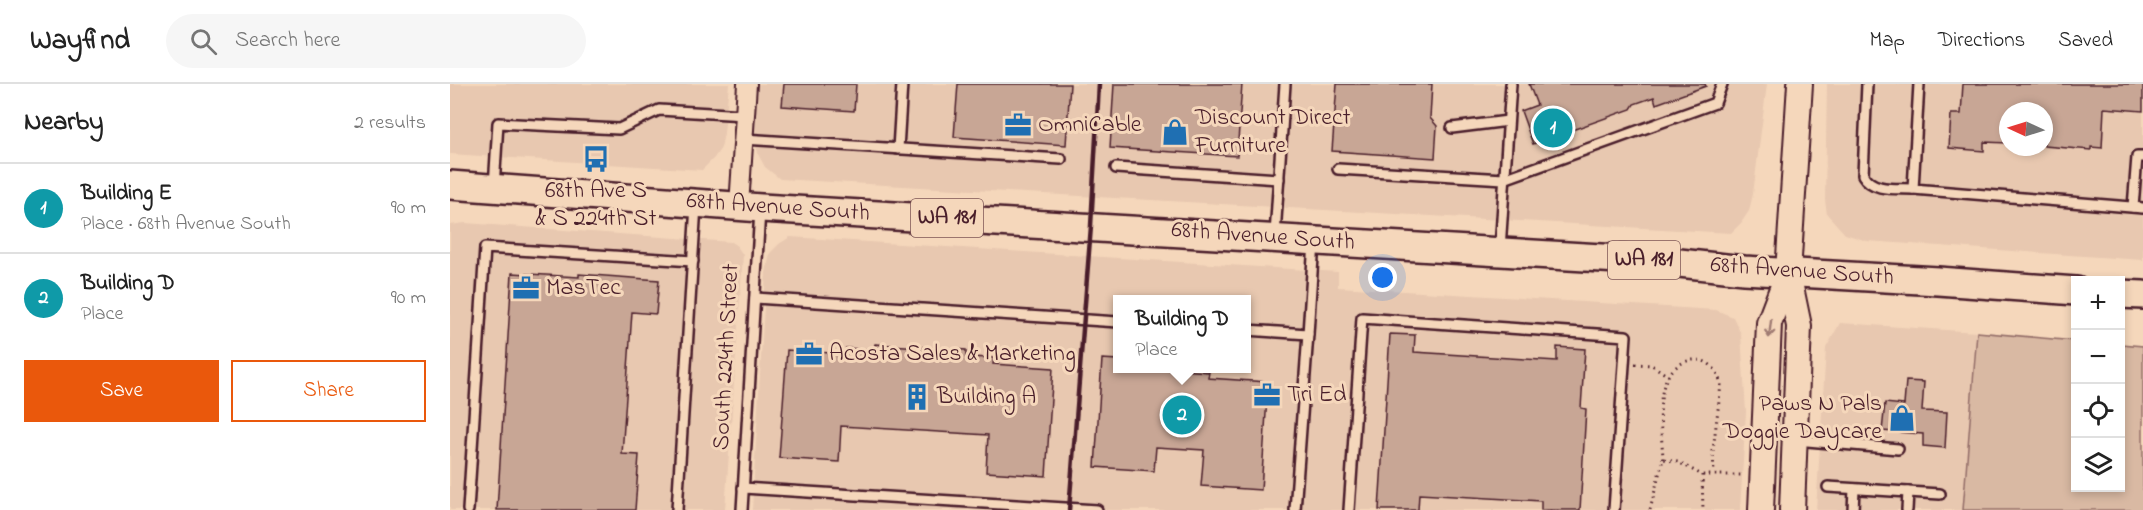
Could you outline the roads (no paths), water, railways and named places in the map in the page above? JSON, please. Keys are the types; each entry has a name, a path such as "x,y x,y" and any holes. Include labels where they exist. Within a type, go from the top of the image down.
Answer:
{"main road":[{"path":"1792,510 1799,326 1788,273 1800,84"},
{"name":"68th Avenue South","path":"450,185 750,207 1670,262 1788,273 1938,280 2071,291"},
{"path":"1761,510 1769,323 1788,273"},
{"path":"2125,294 2143,295"}],"street":[{"name":"South 224th Street","path":"747,84 743,139 750,207"}],"lane":[{"path":"898,149 902,84"},
{"path":"1275,237 1285,84"},
{"path":"1499,251 1510,84"},
{"path":"1338,169 1504,179 1715,104 1722,84"},
{"path":"1867,84 1863,175 1866,181 1876,188 2138,207 2137,157 2143,157"},
{"path":"1914,189 1919,84"},
{"path":"494,188 498,123 619,129 659,110 745,115"},
{"path":"1452,128 1508,121"},
{"path":"743,139 1061,159"},
{"path":"1116,168 1279,179"},
{"path":"677,510 696,203"},
{"name":"South 224th Street","path":"742,510 755,298 750,207"},
{"path":"1295,510 1314,240"},
{"path":"468,510 485,248 693,261"},
{"path":"755,298 1113,322"},
{"path":"1349,510 1362,318 1626,336 1614,510"},
{"path":"1251,330 1308,334"},
{"path":"1796,440 1898,449"},
{"path":"1828,487 1940,494"},
{"path":"744,488 1097,510"},
{"path":"1853,510 1854,489"},
{"path":"1907,510 1908,492"}],"railway":[{"path":"1069,510 1091,226 1099,84"}],"place":[{"name":"OmniCable","path":"1018,125"},
{"name":"Building E","path":"1553,128"},
{"name":"Discount Direct Furniture","path":"1175,132"},
{"name":"68th Ave S & S 224th St","path":"596,159"},
{"name":"MasTec","path":"526,288"},
{"name":"Acosta Sales & Marketing","path":"809,354"},
{"name":"Tri Ed","path":"1267,395"},
{"name":"Building A","path":"917,397"},
{"name":"Building D","path":"1182,415"},
{"name":"Paws N Pals Doggie Daycare","path":"1902,418"}]}
